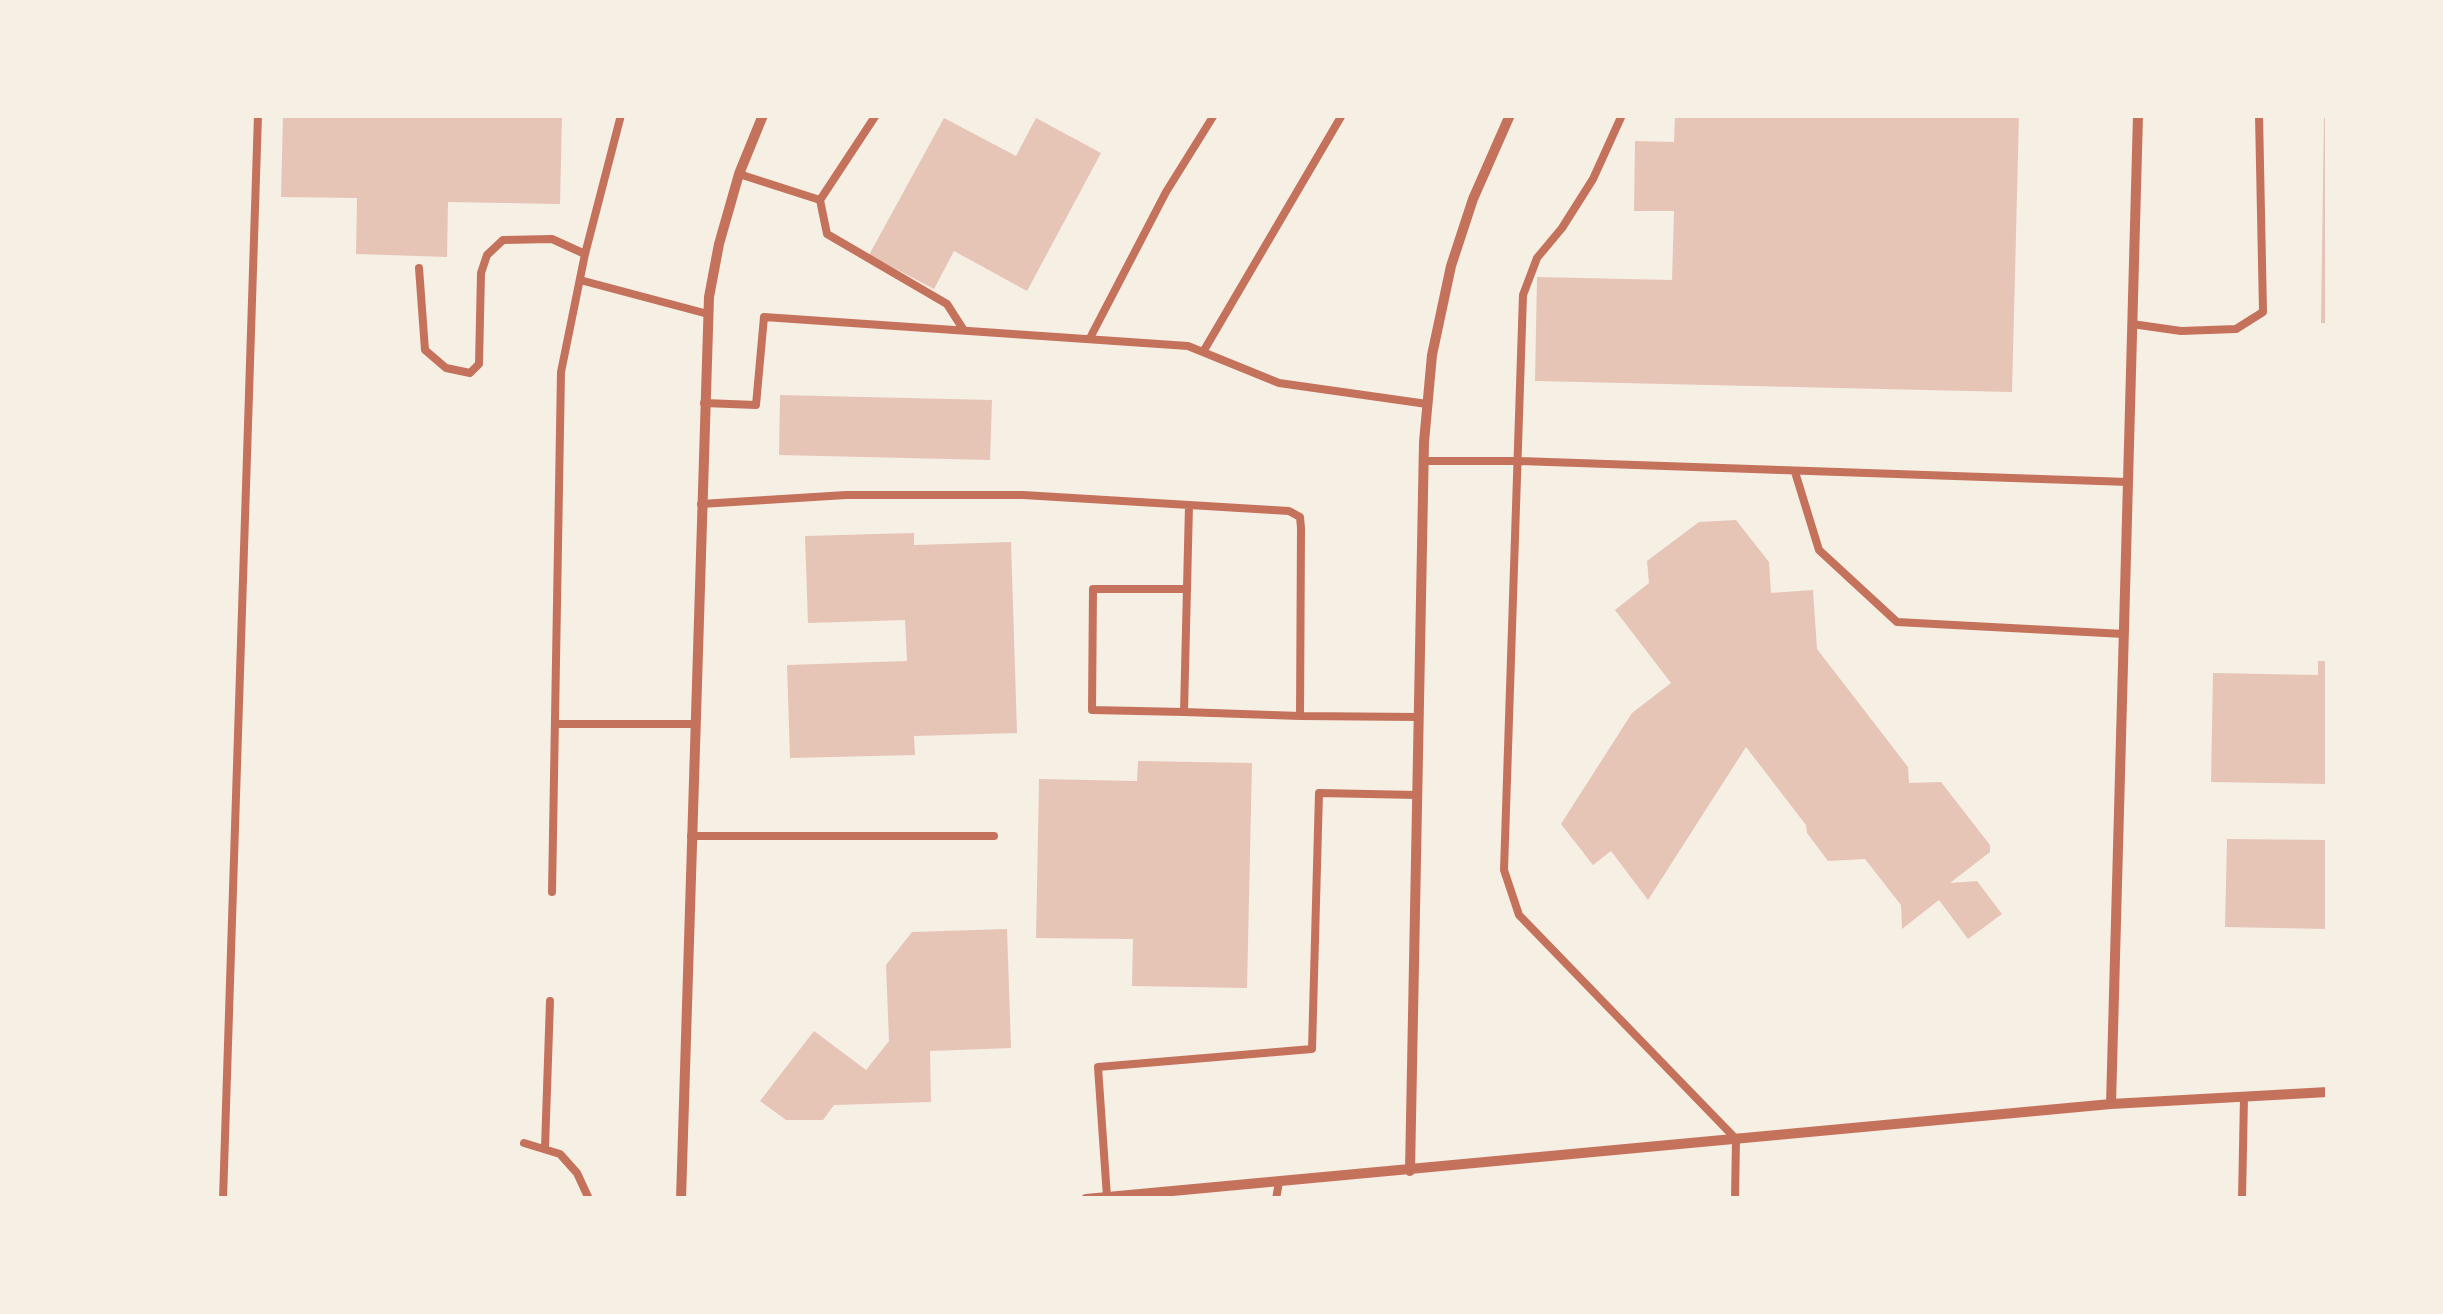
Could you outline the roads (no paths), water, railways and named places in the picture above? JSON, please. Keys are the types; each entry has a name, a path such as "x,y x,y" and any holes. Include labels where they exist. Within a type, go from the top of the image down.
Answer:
{"street":[{"path":"680,1199 708,314 720,244 739,174 763,115"},
{"path":"1410,1171 1423,462 1432,355 1451,266 1472,199 1510,115"},
{"path":"2110,1104 2138,115"},
{"path":"1086,1199 2110,1104 2328,1092"}],"lane":[{"path":"224,1199 258,115"},
{"path":"552,892 561,372 585,254 621,115"},
{"path":"876,115 820,200 827,234 947,304 963,329"},
{"path":"1090,338 1166,192 1214,115"},
{"path":"1203,352 1342,115"},
{"path":"1622,115 1593,178 1538,258 1523,295 1504,870 1519,915 1736,1139 1734,1199"},
{"path":"2132,324 2181,331 2236,330 2263,312 2259,115"},
{"path":"739,174 820,200"},
{"path":"419,268 425,350 446,368 470,374 479,364 481,273 486,255 503,240 552,239 585,254"},
{"path":"580,280 708,314"},
{"path":"704,403 756,405 764,317 1188,346 1278,383 1428,404"},
{"path":"1423,462 2128,482"},
{"path":"1795,472 1818,550 1897,622 2124,634"},
{"path":"701,504 846,496 1024,496 1289,510 1300,517 1302,528 1300,716"},
{"path":"1184,712 1190,505"},
{"path":"1186,589 1094,588 1092,710 1419,717"},
{"path":"555,724 694,724"},
{"path":"1107,1197 1098,1067 1312,1049 1319,793 1417,796"},
{"path":"692,836 994,836"},
{"path":"545,1148 550,1001"},
{"path":"2242,1199 2244,1096"},
{"path":"524,1142 560,1154 577,1173 589,1199"},
{"path":"1276,1199 1278,1182"}]}
